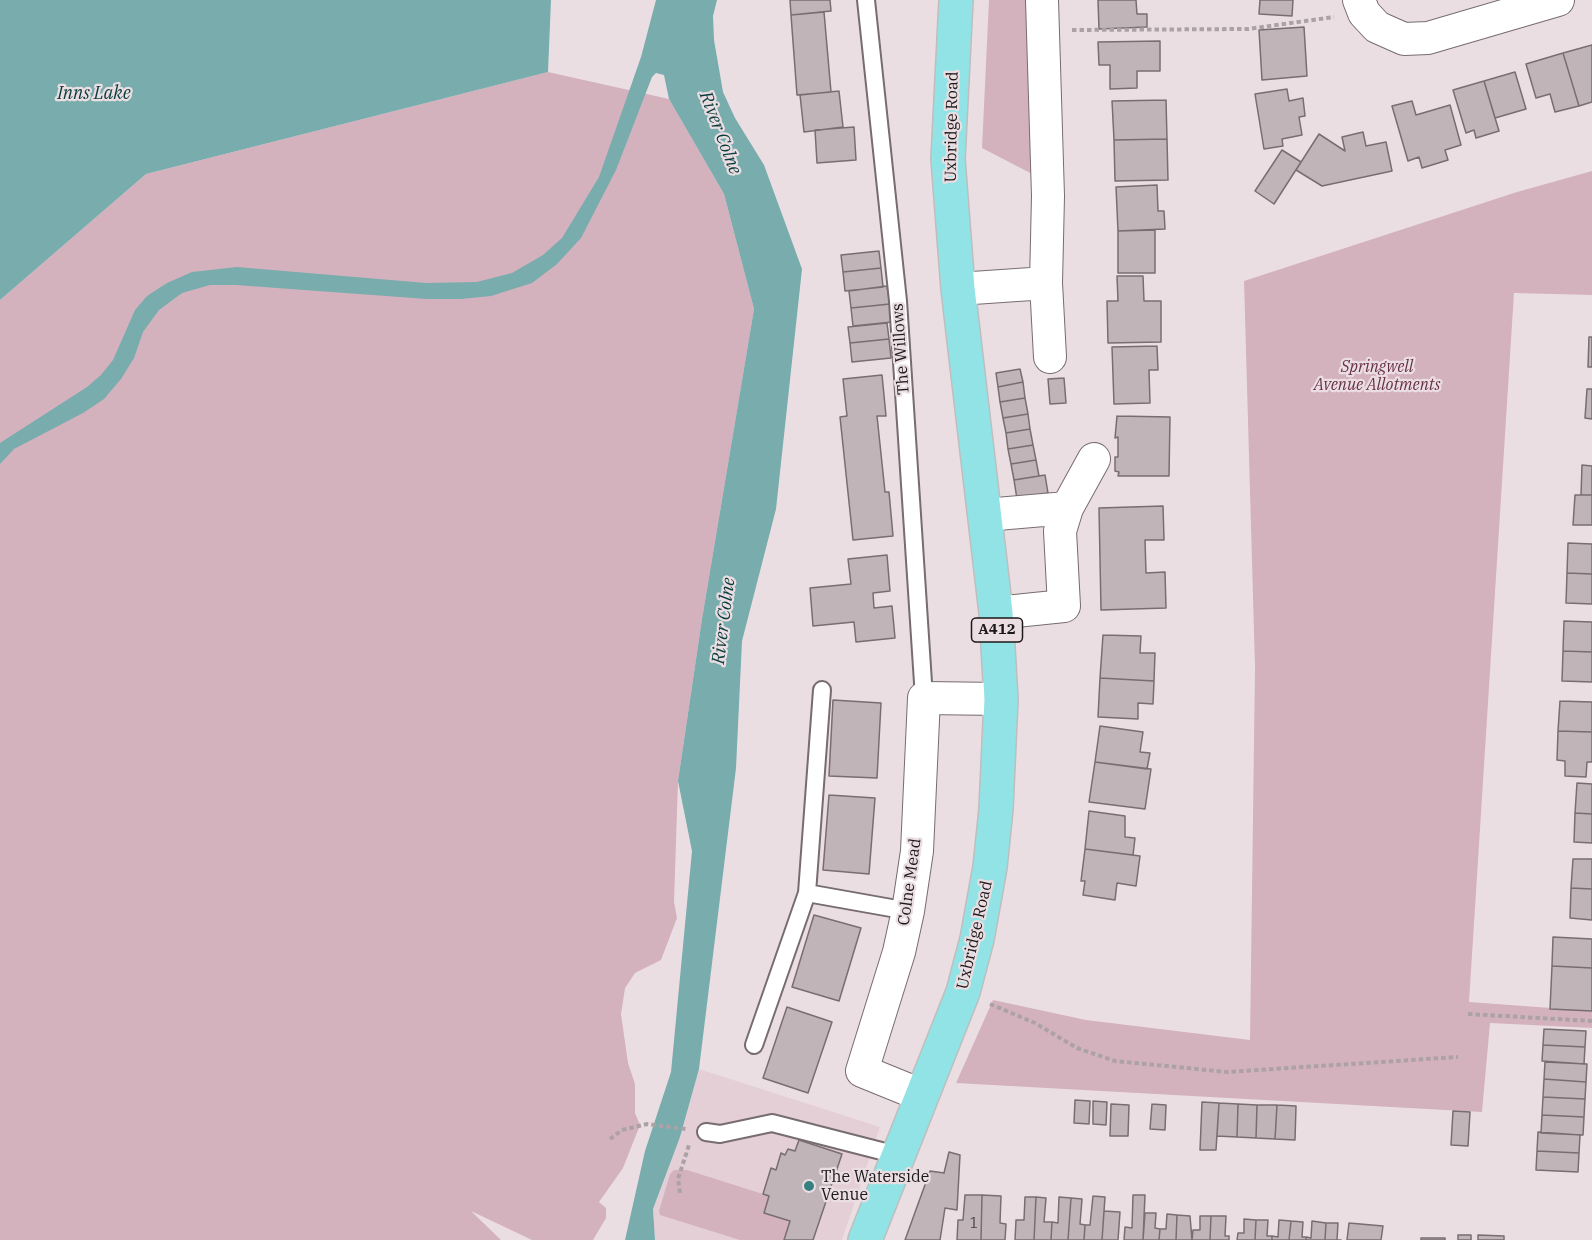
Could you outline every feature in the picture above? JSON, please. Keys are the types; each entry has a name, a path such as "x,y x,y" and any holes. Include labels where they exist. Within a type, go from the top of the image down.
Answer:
{"main road":[{"name":"Uxbridge Road","path":"865,1240 963,992 977,939 990,867 996,809 1001,699 996,613 958,289 948,159 956,0"}],"street":[{"path":"1042,0 1047,196 1046,283 1050,357"},
{"path":"1362,7 1377,27 1404,39 1428,38 1558,0"},
{"path":"958,289 1046,283"},
{"path":"996,613 1064,606 1060,531 1067,508 1094,459"},
{"path":"985,515 1067,508"},
{"path":"924,698 1001,699"},
{"name":"Colne Mead","path":"921,1095 862,1071 899,952 908,911 917,851 924,698"}],"lane":[{"name":"The Willows","path":"866,0 898,301 924,698"},
{"path":"754,1044 807,893 822,690"},
{"path":"807,893 908,911"},
{"path":"706,1132 720,1134 772,1123 897,1155"}],"path":[{"path":"1044,31 1248,29 1362,7"},
{"path":"963,992 1035,1023 1077,1048 1115,1061 1227,1072 1458,1057"},
{"path":"1468,1014 1592,1021"},
{"path":"610,1139 622,1130 655,1125 685,1129"},
{"path":"680,1193 678,1179 691,1140"}],"shaded area":[{"path":"699,1069 880,1127 842,1240 655,1240 653,1209 680,1137"}],"green space":[{"path":"989,0 1033,0 1038,177 982,148"},
{"path":"548,72 669,99 724,194 754,309 702,619 678,781 674,902 677,918 661,960 635,973 625,988 621,1014 628,1063 635,1084 635,1113 640,1125 623,1168 599,1202 606,1208 606,1218 593,1240 532,1240 471,1211 501,1240 0,1240 0,300 146,174"},
{"name":"Springwell Avenue Allotments","path":"1592,171 1592,295 1514,293 1469,1002 1592,1011 1592,1028 1490,1023 1482,1112 956,1083 993,1000 1086,1020 1250,1040 1255,667 1244,281 1517,192"},
{"path":"674,1170 687,1170 769,1196 764,1213 790,1221 784,1240 740,1240 660,1215 659,1211 670,1174"}],"water":[{"name":"Inns Lake","path":"0,0 551,0 548,72 146,174 0,300"},
{"name":"River Colne","path":"656,0 717,0 713,16 714,40 723,92 735,118 764,165 802,269 776,509 742,641 736,768 699,1069 680,1137 653,1209 655,1240 625,1240 645,1151 671,1072 692,851 678,781 702,619 754,309 724,194 669,99 664,75 656,73 652,77 616,170 581,238 557,264 532,283 491,296 461,299 427,299 236,285 210,285 182,293 159,310 143,332 134,358 121,379 104,399 83,413 14,449 0,464 0,443 87,387 101,375 113,360 135,310 147,296 167,283 192,272 237,267 426,283 477,282 512,273 543,255 562,238 599,177 641,57"}],"building":[{"path":"790,0 830,0 831,11 791,15"},
{"path":"1098,0 1136,0 1137,14 1147,14 1147,27 1099,29"},
{"path":"1260,0 1293,0 1292,16 1259,14"},
{"path":"824,12 831,92 797,95 791,15"},
{"path":"1304,27 1307,76 1262,80 1259,30"},
{"path":"1160,41 1160,71 1137,71 1137,88 1110,89 1110,65 1099,65 1098,42"},
{"path":"1592,45 1592,102 1579,106 1563,53"},
{"path":"1563,53 1579,106 1555,112 1550,94 1536,98 1526,64"},
{"path":"1515,72 1526,109 1495,118 1484,81"},
{"path":"1484,81 1499,131 1476,138 1474,130 1466,133 1453,90"},
{"path":"1287,89 1289,101 1303,98 1305,116 1299,117 1302,135 1282,139 1283,146 1264,149 1255,94"},
{"path":"839,91 843,127 804,132 800,95"},
{"path":"1166,100 1167,139 1114,140 1112,101"},
{"path":"1412,101 1416,115 1450,105 1461,145 1445,150 1448,160 1422,168 1419,157 1408,161 1392,106"},
{"path":"854,127 856,160 817,163 815,130"},
{"path":"1363,132 1366,146 1386,142 1392,171 1322,186 1296,170 1319,134 1345,151 1342,137"},
{"path":"1167,139 1168,180 1115,181 1114,140"},
{"path":"1282,150 1301,162 1274,204 1255,191"},
{"path":"1157,185 1158,211 1164,211 1165,229 1118,231 1116,187"},
{"path":"1155,230 1155,273 1118,273 1118,231"},
{"path":"879,251 881,268 843,272 841,255"},
{"path":"881,268 883,287 845,291 843,272"},
{"path":"1117,276 1143,276 1144,301 1161,301 1161,342 1108,343 1107,301 1118,301"},
{"path":"887,286 890,304 851,308 849,291"},
{"path":"890,304 892,322 853,326 851,308"},
{"path":"887,323 889,339 850,343 848,327"},
{"path":"1589,337 1592,337 1592,367 1588,367"},
{"path":"889,339 891,358 852,362 850,343"},
{"path":"1157,346 1158,370 1149,370 1150,403 1114,404 1112,347"},
{"path":"1020,369 1023,382 998,387 996,373"},
{"path":"882,375 886,416 877,416 885,492 889,492 893,536 853,540 840,417 847,416 843,379"},
{"path":"1064,378 1066,403 1050,404 1048,379"},
{"path":"1023,382 1025,398 1000,402 998,387"},
{"path":"1587,389 1592,389 1592,419 1585,418"},
{"path":"1025,398 1028,414 1003,418 1000,402"},
{"path":"1028,414 1030,429 1006,433 1003,418"},
{"path":"1117,416 1170,417 1169,476 1118,476 1119,472 1115,471 1115,457 1118,457 1118,437 1115,438"},
{"path":"1030,429 1033,445 1008,449 1006,433"},
{"path":"1033,445 1036,460 1011,464 1008,449"},
{"path":"1036,460 1039,476 1014,480 1011,464"},
{"path":"1582,465 1592,466 1592,495 1581,495"},
{"path":"1045,475 1048,493 1017,499 1014,480"},
{"path":"1575,495 1592,495 1592,525 1573,525"},
{"path":"1163,506 1164,540 1145,540 1146,573 1165,572 1166,608 1101,610 1099,508"},
{"path":"1568,543 1592,544 1592,574 1567,573"},
{"path":"887,555 890,591 873,593 874,608 892,606 895,638 856,642 854,622 813,626 810,588 851,584 848,559"},
{"path":"1567,573 1592,574 1592,604 1566,603"},
{"path":"1564,621 1592,622 1592,652 1563,651"},
{"path":"1103,635 1141,636 1140,653 1155,653 1154,681 1100,678"},
{"path":"1563,651 1592,652 1592,682 1562,681"},
{"path":"1100,678 1154,681 1153,704 1138,703 1138,719 1098,717"},
{"path":"833,700 881,703 877,778 829,776"},
{"path":"1560,701 1592,702 1592,732 1558,731"},
{"path":"1100,726 1143,732 1140,752 1150,753 1147,769 1095,762"},
{"path":"1558,731 1592,732 1592,762 1587,762 1586,777 1565,776 1565,761 1557,760"},
{"path":"1095,762 1151,769 1145,809 1089,802"},
{"path":"1577,783 1592,784 1592,814 1575,813"},
{"path":"829,795 875,798 869,874 823,870"},
{"path":"1089,811 1125,816 1125,837 1135,838 1133,855 1085,849"},
{"path":"1575,813 1592,814 1592,843 1574,842"},
{"path":"1085,849 1140,856 1136,886 1117,883 1115,900 1083,895 1085,881 1081,881"},
{"path":"1573,859 1592,859 1592,889 1571,888"},
{"path":"1571,888 1592,889 1592,920 1570,918"},
{"path":"814,915 861,928 839,1001 792,987"},
{"path":"1553,937 1592,939 1592,968 1552,966"},
{"path":"1552,966 1592,968 1592,1011 1550,1009"},
{"path":"787,1007 832,1022 808,1093 763,1078"},
{"path":"1544,1029 1586,1031 1585,1047 1543,1045"},
{"path":"1543,1045 1585,1047 1584,1064 1542,1061"},
{"path":"1545,1062 1587,1064 1586,1082 1544,1079"},
{"path":"1544,1079 1586,1082 1585,1099 1543,1097"},
{"path":"1543,1097 1585,1099 1584,1117 1542,1115"},
{"path":"1075,1100 1090,1101 1089,1124 1074,1123"},
{"path":"1093,1101 1107,1102 1106,1125 1093,1124"},
{"path":"1202,1102 1219,1103 1216,1150 1200,1150"},
{"path":"1219,1103 1238,1104 1237,1137 1217,1136"},
{"path":"1111,1104 1129,1105 1128,1136 1110,1136"},
{"path":"1152,1104 1166,1105 1165,1130 1150,1129"},
{"path":"1238,1104 1257,1105 1256,1138 1237,1137"},
{"path":"1257,1105 1277,1105 1275,1139 1256,1138"},
{"path":"1277,1105 1296,1106 1295,1140 1275,1139"},
{"path":"1453,1111 1470,1112 1468,1146 1451,1145"},
{"path":"1542,1115 1584,1117 1583,1135 1541,1133"},
{"path":"1538,1132 1580,1135 1579,1153 1537,1151"},
{"path":"799,1140 842,1154 813,1240 784,1240 790,1221 764,1213 769,1196 763,1194 771,1168 776,1170 781,1153 785,1155 788,1149 795,1151"},
{"path":"1537,1151 1579,1153 1578,1172 1536,1170"},
{"path":"949,1152 960,1155 957,1210 945,1208 940,1240 905,1240 930,1171 944,1173"},
{"path":"965,1195 982,1195 981,1240 957,1240 958,1220 963,1220"},
{"path":"982,1195 1001,1196 1000,1223 1006,1224 1005,1240 981,1240"},
{"path":"1133,1195 1145,1195 1143,1240 1124,1240 1125,1227 1132,1228"},
{"path":"1093,1196 1105,1197 1102,1240 1084,1240 1085,1225 1090,1225"},
{"path":"1025,1197 1036,1197 1034,1240 1015,1240 1016,1220 1024,1220"},
{"path":"1036,1197 1046,1198 1044,1222 1052,1222 1051,1240 1034,1240"},
{"path":"1059,1197 1071,1198 1068,1240 1051,1240 1052,1222 1058,1223"},
{"path":"1071,1198 1082,1199 1080,1224 1085,1225 1084,1240 1068,1240"},
{"path":"1104,1211 1120,1212 1118,1240 1102,1240"},
{"path":"1145,1213 1156,1213 1155,1228 1160,1229 1159,1240 1143,1240"},
{"path":"1167,1214 1177,1215 1176,1240 1159,1240 1160,1229 1166,1229"},
{"path":"1177,1215 1190,1216 1192,1240 1176,1240"},
{"path":"1200,1216 1211,1216 1210,1240 1192,1240 1193,1230 1200,1230"},
{"path":"1211,1216 1226,1216 1225,1236 1229,1236 1229,1240 1210,1240"},
{"path":"1244,1219 1256,1220 1255,1240 1237,1240 1238,1233 1244,1233"},
{"path":"1256,1220 1268,1220 1267,1236 1272,1236 1272,1240 1255,1240"},
{"path":"1279,1220 1291,1221 1289,1240 1272,1240 1272,1236 1278,1237"},
{"path":"1291,1221 1303,1222 1302,1237 1306,1237 1306,1240 1289,1240"},
{"path":"1312,1221 1326,1223 1325,1240 1306,1240 1306,1237 1311,1238"},
{"path":"1326,1223 1338,1223 1337,1240 1325,1240"},
{"path":"1349,1223 1383,1226 1381,1240 1347,1240"},
{"path":"1458,1235 1471,1235 1471,1240 1458,1240"},
{"path":"1478,1235 1504,1236 1504,1240 1478,1240"},
{"path":"1421,1238 1445,1238 1445,1240 1421,1240"}],"place":[{"name":"The Waterside Venue","path":"809,1186"}]}
